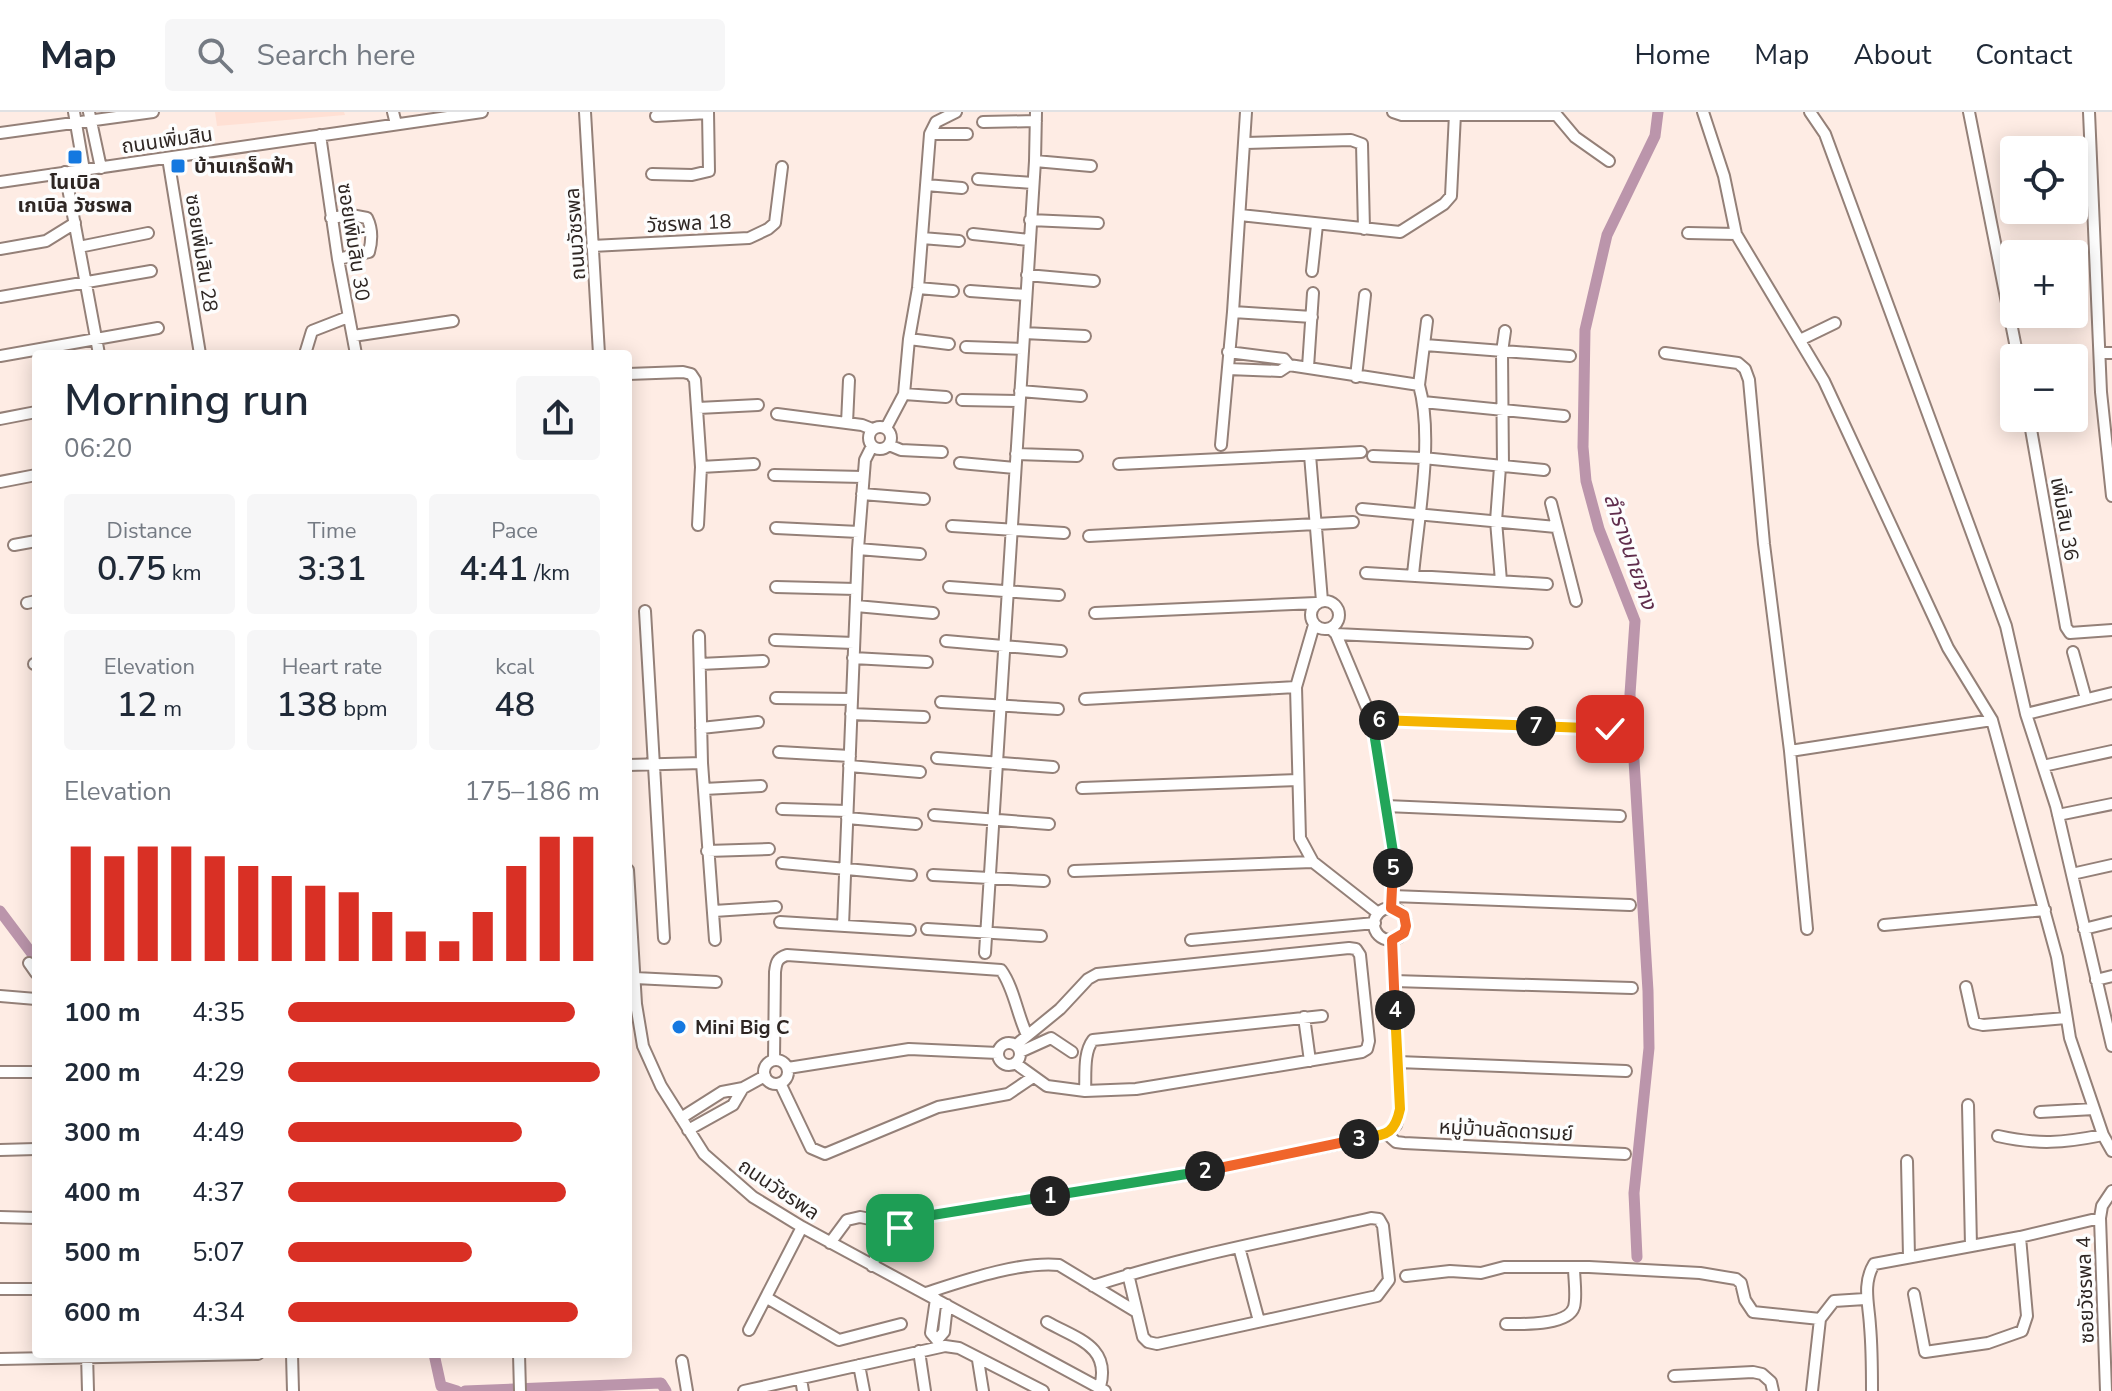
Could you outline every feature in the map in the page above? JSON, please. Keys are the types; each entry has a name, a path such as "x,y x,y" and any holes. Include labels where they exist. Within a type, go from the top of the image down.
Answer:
{"street":[{"path":"0,133 74,117 153,112"},
{"path":"393,112 396,124"},
{"name":"ถนนเพิ่มสิน","path":"0,182 482,112"},
{"name":"ถนนวัชรพล","path":"585,112 599,350"},
{"path":"652,174 692,175 709,171 708,112 656,116"},
{"path":"886,428 904,394 918,288 930,134 936,122 956,112"},
{"path":"1221,445 1246,112"},
{"path":"1393,112 1402,115 1555,114 1575,137 1609,161"},
{"path":"1703,112 1728,190 1736,234 1824,381 1948,648 1992,720 2057,957 2070,1038 2103,1135 2112,1151"},
{"path":"1810,112 1825,134 2006,626 2026,714 2058,815 2112,1046"},
{"path":"1969,112 2015,344"},
{"path":"2089,112 2106,353 2101,392 2112,496"},
{"path":"1240,215 1400,232 1444,204 1451,196 1455,114"},
{"path":"90,116 101,168"},
{"path":"74,117 84,170"},
{"path":"983,122 1036,117 985,953"},
{"path":"930,134 967,134"},
{"name":"ซอยเพิ่มสิน 30","path":"320,135 331,218 355,350"},
{"path":"1246,143 1351,140 1362,144 1364,229"},
{"name":"ซอยเพิ่มสิน 28","path":"168,158 199,350"},
{"path":"1035,161 1091,166"},
{"name":"วัชรพล 18","path":"592,246 757,236 775,223 782,167"},
{"path":"65,172 98,350"},
{"path":"978,179 1033,183"},
{"path":"926,185 962,188"},
{"path":"331,218 351,215 367,218 369,222 369,252 338,259"},
{"path":"1030,220 1098,223"},
{"path":"0,249 46,241 75,223"},
{"path":"1312,271 1317,225"},
{"path":"79,247 148,233"},
{"path":"1688,233 1736,234"},
{"path":"973,234 1029,240"},
{"path":"922,238 959,241"},
{"path":"0,297 151,271"},
{"path":"1027,275 1094,281"},
{"path":"918,288 953,291"},
{"path":"970,291 1026,295"},
{"path":"1308,367 1313,293"},
{"path":"1356,377 1365,295"},
{"path":"1233,312 1312,317"},
{"path":"306,350 312,331 348,317"},
{"path":"353,336 453,321"},
{"path":"1413,575 1423,458 1423,402 1419,385 1427,321"},
{"path":"1800,340 1835,323"},
{"path":"34,350 158,328"},
{"path":"1501,581 1496,521 1501,467 1505,331"},
{"path":"1024,333 1085,336"},
{"path":"909,339 949,344"},
{"path":"1425,345 1570,356"},
{"path":"966,347 1022,349"},
{"path":"0,356 32,350"},
{"path":"1228,352 1284,359 1289,365"},
{"path":"1665,353 1738,363 1745,369 1749,380 1807,929"},
{"path":"1228,369 1280,371 1289,365 1419,385"},
{"path":"632,374 683,372 691,374 695,380 701,467 698,525"},
{"path":"847,423 849,380"},
{"path":"904,394 946,397"},
{"path":"962,400 1081,396"},
{"path":"1423,402 1564,416"},
{"path":"698,408 758,405"},
{"path":"0,419 32,413"},
{"path":"777,414 872,429 879,426 886,428 891,438 889,445 883,449 872,446 868,440 872,429"},
{"name":"เพิ่มสิน 36","path":"2031,432 2066,627 2070,633 2076,634 2112,630"},
{"path":"889,445 901,450 942,452"},
{"path":"843,926 859,532 865,460 872,446"},
{"path":"1119,464 1361,452"},
{"path":"1016,454 1077,456"},
{"path":"1310,455 1317,523 1319,602 1312,609 1314,625 1296,687 1300,838 1313,862 1377,918 1378,934 1392,940 1404,933 1406,926 1404,915 1391,908"},
{"path":"1373,456 1544,470"},
{"path":"960,463 1015,468"},
{"path":"701,467 754,464"},
{"path":"774,475 863,477"},
{"path":"0,482 32,476"},
{"path":"862,494 924,499"},
{"path":"1551,503 1576,601"},
{"path":"1362,509 1556,527"},
{"path":"1089,536 1353,522"},
{"path":"952,526 1064,533"},
{"path":"776,528 859,532"},
{"path":"14,545 32,542"},
{"path":"858,549 920,554"},
{"path":"1366,573 1547,584"},
{"path":"776,587 856,589"},
{"path":"949,587 1059,595"},
{"path":"1095,613 1331,603 1339,614 1334,632 1372,720 1393,852 1391,908 1377,918 1191,940"},
{"path":"856,606 933,613"},
{"path":"645,611 664,938"},
{"path":"1314,625 1334,632 1527,643"},
{"path":"699,636 702,763 715,940"},
{"path":"775,640 854,643"},
{"path":"946,641 1061,651"},
{"path":"2073,652 2086,699"},
{"path":"853,658 927,662"},
{"path":"700,664 763,661"},
{"path":"1085,699 1296,687"},
{"path":"2026,714 2112,693"},
{"path":"776,698 852,699"},
{"path":"941,702 1058,709"},
{"path":"851,714 924,717"},
{"path":"1372,720 1610,729"},
{"path":"1790,751 1992,720"},
{"path":"701,728 758,722"},
{"path":"2043,766 2112,751"},
{"path":"779,752 920,772"},
{"path":"937,758 1053,767"},
{"path":"632,765 702,763"},
{"path":"1082,788 1298,780"},
{"path":"704,789 761,786"},
{"path":"2058,815 2112,804"},
{"path":"1386,806 1620,816"},
{"path":"782,809 916,824"},
{"path":"934,815 1049,824"},
{"path":"707,851 769,849"},
{"path":"1074,871 1313,862"},
{"path":"782,863 911,875"},
{"path":"2072,874 2112,865"},
{"path":"933,875 1044,881"},
{"path":"1392,896 1630,905"},
{"path":"714,911 776,907"},
{"path":"1884,925 2045,910"},
{"path":"780,922 910,930"},
{"path":"2084,929 2112,922"},
{"path":"927,929 1041,936"},
{"path":"1387,1134 1396,1125 1400,1109 1392,940"},
{"path":"998,1053 1004,1063 1015,1063 1047,1086 1085,1091 1136,1089 1362,1052 1367,1049 1369,1041 1360,955 1356,949 1097,974 1027,1035 1018,1048 1015,1063"},
{"path":"774,1060 776,963 780,957 787,955 1001,970 1007,978 1027,1035"},
{"path":"29,963 32,967"},
{"path":"2096,980 2112,976"},
{"path":"1394,981 1632,988"},
{"path":"632,986 716,982"},
{"name":"ถนนวัชรพล","path":"632,986 632,1004 643,1046 661,1086 704,1154 722,1172 753,1197 830,1243 1103,1389"},
{"path":"1966,987 1974,1023 1983,1025 2066,1018"},
{"path":"0,996 32,999"},
{"path":"1085,1091 1087,1055 1093,1040 1322,1016"},
{"path":"1304,1017 1310,1061"},
{"path":"998,1053 1005,1044 1018,1048 1051,1038 1072,1052"},
{"path":"788,1068 909,1049 998,1053"},
{"path":"774,1060 784,1062 788,1068 788,1075 780,1083 773,1083 765,1076 766,1066 774,1060"},
{"path":"1398,1062 1626,1071"},
{"path":"0,1072 32,1072"},
{"path":"681,1118 722,1092 743,1088 765,1076"},
{"path":"780,1083 811,1148 825,1154 938,1107 1008,1094 1033,1077"},
{"path":"688,1130 733,1105 743,1088"},
{"path":"1968,1105 1971,1246"},
{"path":"2040,1112 2094,1109"},
{"name":"หมู่บ้านลัดดารมย์","path":"830,1243 847,1220 860,1217 880,1221 901,1215 908,1219 1196,1173 1387,1134 1396,1142 1404,1143 1625,1154"},
{"path":"1998,1136 2030,1143 2072,1142 2103,1135"},
{"path":"0,1150 32,1149"},
{"path":"1907,1161 1909,1257"},
{"name":"ซอยวัชรพล 4","path":"2106,1391 2100,1218 2102,1206 2112,1191"},
{"path":"0,1217 32,1218"},
{"path":"1093,1286 1128,1274 1371,1218 1379,1219 1383,1226 1389,1280 1377,1296 1157,1344 1143,1337 1128,1274"},
{"path":"1872,1391 1870,1324 1865,1299 1874,1264 2020,1237 2100,1218"},
{"name":"หมู่บ้านลัดดารมย์","path":"885,1233 906,1225 908,1219"},
{"path":"872,1266 885,1233 880,1221"},
{"path":"749,1330 802,1227"},
{"path":"1914,1294 1925,1352 1988,1343 2022,1331 2027,1316 2020,1237"},
{"path":"1239,1247 1259,1321"},
{"path":"937,1344 931,1333 931,1296 976,1277 1046,1264 1059,1265 1135,1311"},
{"path":"1406,1276 1450,1271 1481,1273 1504,1267 1700,1273 1736,1279 1741,1283 1745,1300 1753,1312 1820,1319"},
{"path":"1506,1324 1550,1322 1570,1313 1574,1307 1574,1267"},
{"path":"0,1289 32,1289"},
{"path":"767,1298 839,1340 901,1324"},
{"path":"1812,1391 1820,1319 1834,1301 1865,1299"},
{"path":"937,1344 944,1332 947,1305"},
{"path":"1047,1322 1096,1351 1104,1365 1103,1389"},
{"path":"744,1391 919,1351 937,1344 959,1348 1043,1391"},
{"path":"919,1351 925,1391"},
{"path":"0,1359 32,1358"},
{"path":"87,1358 88,1391"},
{"path":"292,1358 293,1391"},
{"path":"519,1358 520,1391"},
{"path":"978,1360 983,1391"},
{"path":"682,1361 687,1391"},
{"path":"859,1365 864,1391"},
{"path":"1674,1376 1753,1372 1762,1374 1771,1382 1773,1391"},
{"path":"801,1379 803,1391"}],"shaded area":[{"path":"215,112 344,112 345,115 217,126"}],"waterway":[{"name":"ลำรางนายจาง","path":"1637,1257 1634,1193 1649,1048 1630,694 1635,621 1599,529 1586,481 1583,447 1585,330 1607,235 1655,136 1658,112"},
{"path":"0,911 32,954"},
{"path":"435,1358 441,1386 457,1391"},
{"path":"465,1391 661,1383 666,1391"}],"place":[{"name":"โนเบิล เกเบิล วัชรพล","path":"75,157"},
{"name":"บ้านเกร็ดฟ้า","path":"178,166"},
{"name":"Mini Big C","path":"679,1027"}],"route":[{"path":"900,1228 906,1225 908,1219 1196,1173 1387,1134 1396,1125 1400,1109 1392,940 1404,933 1406,919 1400,911 1391,908 1393,852 1372,720 1610,729"}]}
